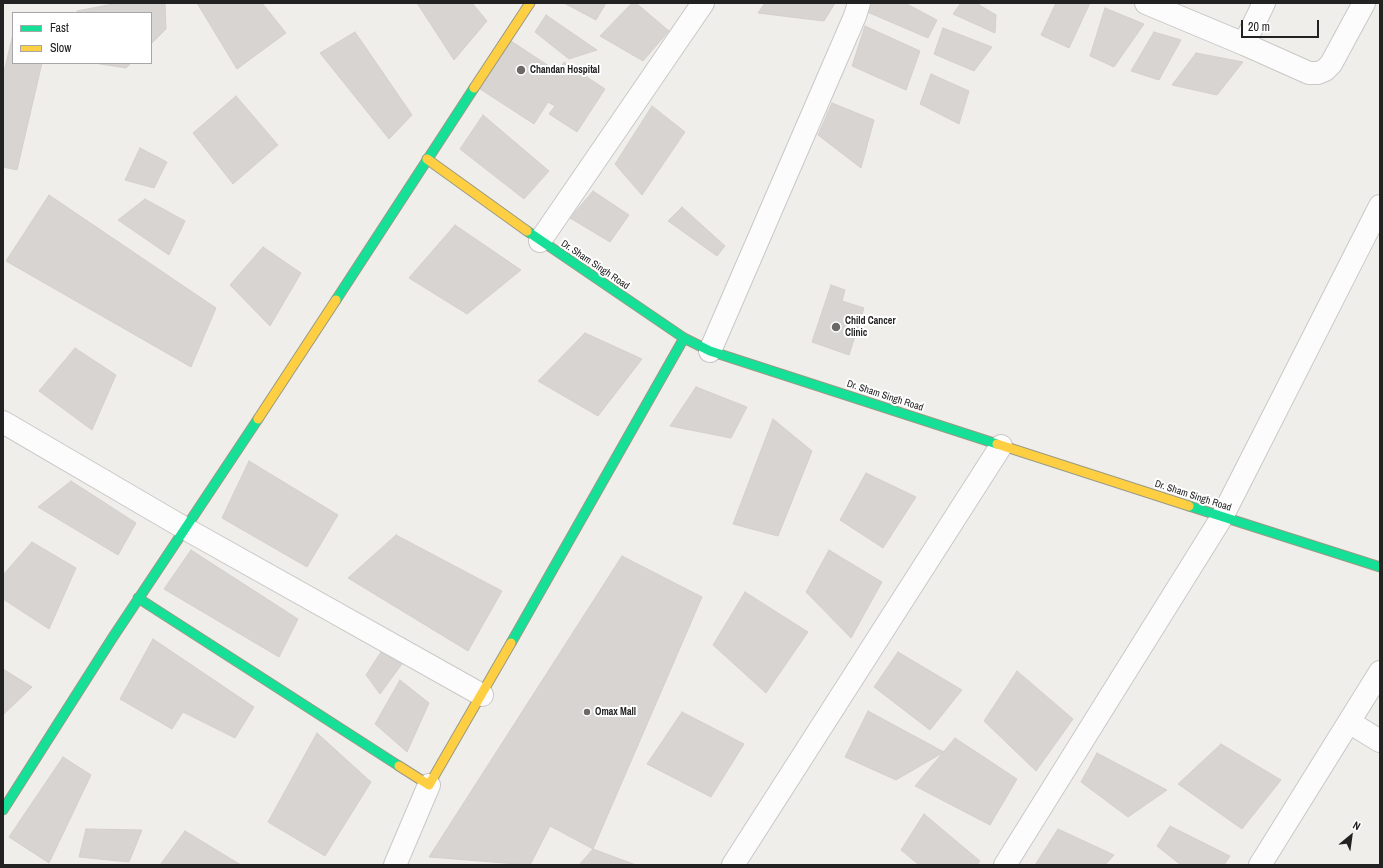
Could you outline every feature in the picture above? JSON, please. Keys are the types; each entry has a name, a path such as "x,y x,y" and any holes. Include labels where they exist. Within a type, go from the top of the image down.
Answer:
{"street":[{"path":"3,810 6,802 138,598 186,529 279,388 530,3"},
{"path":"540,241 703,3"},
{"path":"710,351 855,16 859,3"},
{"path":"1146,3 1244,44 1309,74 1326,70 1331,64 1364,3"},
{"path":"1244,44 1264,3"},
{"name":"Dr. Sham Singh Road","path":"427,159 540,241 684,338 710,351 1380,567"},
{"path":"1005,865 1222,517 1380,206"},
{"path":"396,865 429,785 482,695 684,338"},
{"path":"3,422 186,529 482,695"},
{"path":"733,865 1001,446"},
{"path":"138,598 429,785"},
{"path":"1260,865 1380,672"},
{"path":"1349,722 1380,741"}],"building":[{"path":"118,3 165,3 166,29 152,43 152,12 77,11"},
{"path":"197,3 262,3 286,33 237,69"},
{"path":"417,3 472,3 487,21 454,60"},
{"path":"564,3 606,3 596,20"},
{"path":"632,3 636,3 669,31 643,61 600,36"},
{"path":"765,3 835,3 824,21 758,13"},
{"path":"868,3 905,3 937,20 928,38 865,11"},
{"path":"961,3 976,3 996,15 995,33 953,14"},
{"path":"1056,3 1090,3 1069,48 1041,35"},
{"path":"1105,8 1144,24 1114,67 1090,56"},
{"path":"546,15 597,50 569,59 535,32"},
{"path":"865,26 920,51 906,90 852,66"},
{"path":"943,28 992,47 974,71 934,54"},
{"path":"355,32 412,115 389,139 320,53"},
{"path":"1154,32 1181,40 1159,80 1131,71"},
{"path":"12,38 12,64 42,64 17,170 3,167 3,76"},
{"path":"511,41 558,72 564,62 605,89 577,132 549,114 555,106 548,102 534,124 480,89"},
{"path":"1196,53 1243,62 1217,95 1172,85"},
{"path":"100,64 130,64 126,68"},
{"path":"931,74 969,91 959,124 920,104"},
{"path":"236,96 278,145 233,184 193,133"},
{"path":"832,103 874,120 861,168 818,135"},
{"path":"652,106 685,132 642,195 615,164"},
{"path":"483,115 549,171 524,199 460,149"},
{"path":"140,148 167,162 154,188 125,180"},
{"path":"593,191 629,215 610,242 570,218"},
{"path":"49,195 216,308 191,367 6,261"},
{"path":"145,199 185,221 169,255 118,220"},
{"path":"682,207 725,246 717,256 668,221"},
{"path":"455,225 521,270 467,314 409,278"},
{"path":"263,247 301,273 270,326 230,285"},
{"path":"831,285 845,290 842,301 864,308 849,355 812,342"},
{"path":"585,333 642,359 598,416 538,381"},
{"path":"75,348 116,375 92,430 39,391"},
{"path":"696,387 747,407 731,438 670,426"},
{"path":"773,419 812,451 778,536 733,524"},
{"path":"249,461 338,515 307,567 222,518"},
{"path":"866,473 916,497 883,548 840,520"},
{"path":"71,481 136,523 118,555 38,507"},
{"path":"396,535 502,591 468,651 348,578"},
{"path":"32,542 76,568 49,629 3,599 3,575"},
{"path":"191,550 298,619 279,657 164,589"},
{"path":"829,550 882,582 851,638 806,592"},
{"name":"Omax Mall","path":"622,556 702,597 593,849 550,826 530,865 429,857"},
{"path":"745,592 808,632 766,693 713,645"},
{"path":"153,639 254,707 235,738 183,712 172,729 120,699"},
{"path":"381,652 402,664 380,694 366,675"},
{"path":"898,652 962,690 930,730 874,687"},
{"path":"3,669 32,687 3,715"},
{"path":"1017,671 1073,719 1036,771 984,721"},
{"path":"400,680 429,703 407,752 375,724"},
{"path":"868,711 944,752 896,780 845,757"},
{"path":"682,712 744,744 711,797 647,764"},
{"path":"317,733 371,782 325,856 268,822"},
{"path":"955,738 1017,779 990,825 915,786"},
{"path":"1221,744 1281,780 1242,829 1178,784"},
{"path":"1097,753 1167,790 1128,817 1081,782"},
{"path":"63,757 91,775 49,863 9,837"},
{"path":"924,814 980,861 977,865 919,865 901,850"},
{"path":"1170,826 1230,856 1224,865 1181,865 1157,846"},
{"path":"86,829 142,830 129,862 79,857"},
{"path":"1058,829 1114,855 1105,865 1035,865"},
{"path":"185,831 241,865 160,865"},
{"path":"593,849 636,865 579,865"}],"traffic: fast":[{"path":"336,300 474,88"},
{"path":"527,231 684,338 710,351 997,444"},
{"path":"511,643 684,338"},
{"path":"3,810 113,637 258,419"},
{"path":"1189,506 1380,567"},
{"path":"138,598 399,766"}],"traffic: slow":[{"path":"474,88 530,3"},
{"path":"427,159 527,231"},
{"path":"258,419 336,300"},
{"path":"997,444 1189,506"},
{"path":"399,766 429,785 511,643"}],"place":[{"name":"Chandan Hospital","path":"521,70"},
{"name":"Child Cancer Clinic","path":"836,327"},
{"name":"Omax Mall","path":"587,712"}]}
